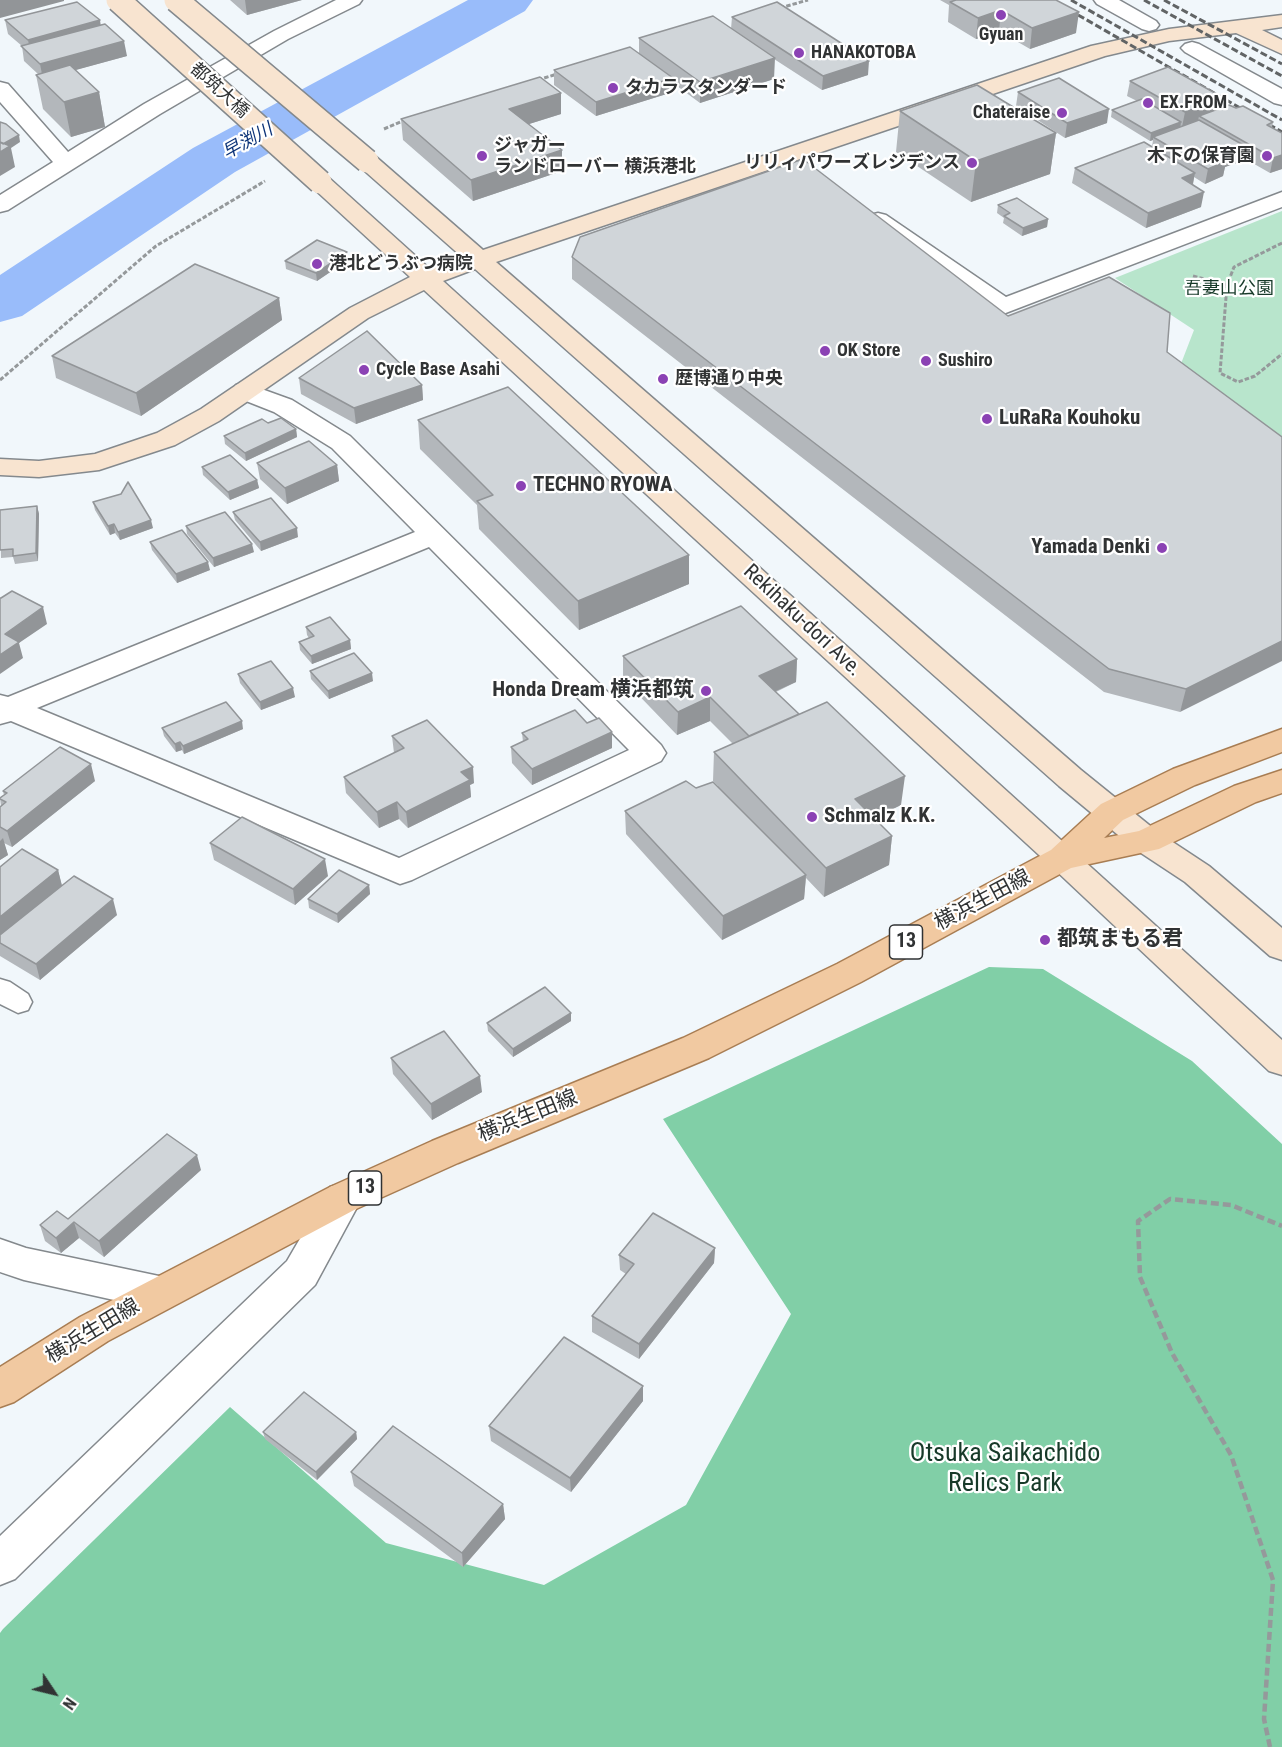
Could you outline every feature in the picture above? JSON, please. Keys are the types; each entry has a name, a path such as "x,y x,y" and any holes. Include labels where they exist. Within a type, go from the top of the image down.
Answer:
{"main road":[{"name":"横浜生田線","path":"0,1389 94,1329 343,1198 444,1152 696,1048 849,973 1063,858 1112,812 1184,777 1282,740"},
{"name":"横浜生田線","path":"1063,858 1147,841 1245,795 1282,781"}],"street":[{"name":"都筑大橋","path":"118,0 320,182"},
{"name":"都筑大橋","path":"176,0 480,259"},
{"path":"0,205 65,162 281,35 352,0"},
{"path":"1104,0 1149,25"},
{"path":"0,467 39,469 99,462 166,439 210,416 359,313 426,279 480,259 1099,51 1169,35 1237,24 1282,21"},
{"path":"1237,24 1282,48"},
{"path":"1192,48 1282,98"},
{"path":"0,89 65,162"},
{"path":"788,156 809,171"},
{"name":"Rekihaku-dori Ave.","path":"320,182 1063,858 1282,1061"},
{"path":"858,205 1003,307 1076,289 1282,199"},
{"path":"480,259 1112,812 1147,841 1197,874 1282,947"},
{"path":"2,710 400,872 650,753 435,534 341,442 313,422 283,406 245,391"},
{"path":"2,710 435,534"},
{"path":"0,1565 301,1273 343,1198"},
{"path":"0,1255 24,1264 159,1293"}],"path":[{"path":"1282,243 1234,267 1227,285 1220,373 1238,382 1255,376 1282,354"},
{"path":"1193,276 1227,285"},
{"path":"1270,1747 1264,1719 1273,1580 1231,1455 1172,1353 1140,1277 1138,1221 1170,1199 1231,1205 1282,1226"}],"green space":[{"name":"吾妻山公園","path":"1282,211 1282,445 1177,374 1194,330 1115,278"},
{"name":"Otsuka Saikachido Relics Park","path":"989,967 1043,969 1192,1061 1282,1144 1282,1747 0,1747 0,1633 230,1407 386,1543 544,1585 686,1505 791,1314 663,1119"}],"building":[{"path":"956,0 1056,0 1079,12 1032,28 1001,10 978,18 950,2"},
{"path":"77,2 100,20 28,40 5,20"},
{"path":"777,2 869,61 823,76 732,17"},
{"path":"713,16 775,58 700,82 639,38"},
{"path":"105,24 124,41 40,64 21,46"},
{"path":"630,47 673,78 596,102 554,70"},
{"path":"70,65 99,92 64,102 36,75"},
{"path":"1168,67 1224,98 1185,112 1130,81"},
{"path":"540,77 561,93 509,109 562,150 471,180 401,119"},
{"path":"1059,78 1109,109 1067,123 1018,92"},
{"path":"977,85 1056,133 976,161 900,111"},
{"path":"1142,99 1181,122 1151,133 1112,110"},
{"path":"1229,105 1236,108 1243,106 1273,122 1267,125 1282,133 1282,155 1273,158 1199,116"},
{"path":"1199,120 1245,146 1218,156 1226,161 1208,169 1153,137"},
{"path":"0,122 19,135 3,144 0,142"},
{"path":"0,142 10,146 0,152"},
{"path":"1144,142 1195,173 1182,178 1204,192 1148,213 1075,168"},
{"name":"LuRaRa Kouhoku","path":"803,159 1008,316 1109,277 1170,313 1167,352 1282,437 1282,641 1186,689 1109,669 572,257 580,237"},
{"path":"1017,198 1048,219 1023,228 1004,216 1010,213 998,205"},
{"path":"317,240 347,252 316,273 285,261"},
{"path":"195,264 279,298 136,393 52,356"},
{"name":"Cycle Base Asahi","path":"367,331 422,385 354,408 299,378"},
{"name":"TECHNO RYOWA","path":"508,387 689,555 578,601 477,501 493,495 418,420"},
{"path":"281,418 296,429 245,453 224,436 262,419 268,423"},
{"path":"309,441 337,465 285,488 257,463"},
{"path":"230,455 257,480 228,492 202,467"},
{"path":"128,482 151,520 118,532 114,524 108,526 93,502 121,494"},
{"path":"271,498 297,528 260,542 233,512"},
{"path":"37,506 36,553 13,556 13,549 0,550 0,510"},
{"path":"225,512 252,544 213,558 186,526"},
{"path":"182,530 208,562 176,574 150,542"},
{"path":"12,591 43,607 5,634 19,642 0,655 0,598"},
{"name":"Honda Dream 横浜都筑","path":"741,606 797,659 759,676 799,714 749,736 710,697 678,712 623,656"},
{"path":"330,617 350,640 311,656 299,642 314,636 306,627"},
{"path":"354,653 372,673 328,691 310,671"},
{"path":"271,661 293,688 260,702 238,674"},
{"path":"226,702 242,721 183,746 180,742 175,744 162,728"},
{"name":"Schmalz K.K.","path":"827,702 905,776 855,799 892,836 826,868 714,752"},
{"path":"575,710 587,723 599,718 612,732 532,769 511,747 528,739 522,733"},
{"path":"427,720 473,767 461,772 470,780 406,812 397,802 377,812 344,777 404,748 392,736"},
{"path":"60,747 91,764 7,831 0,827 0,807 6,802 0,798 7,793 3,791"},
{"path":"686,781 696,788 713,782 806,875 723,916 625,811"},
{"path":"242,817 325,859 293,889 210,843"},
{"path":"22,849 58,870 0,917 0,867"},
{"path":"339,870 369,885 337,914 308,899"},
{"path":"74,876 113,899 36,964 0,943 0,935"},
{"path":"545,987 571,1013 513,1049 487,1023"},
{"path":"444,1031 480,1076 431,1104 391,1058"},
{"path":"167,1134 197,1155 99,1241 74,1222 56,1238 40,1225 57,1211 68,1219"},
{"path":"653,1213 715,1248 639,1344 592,1316 634,1264 619,1255"},
{"path":"564,1337 643,1386 570,1478 489,1426"},
{"path":"304,1392 356,1432 316,1472 263,1432"},
{"path":"393,1426 503,1504 462,1553 351,1472"}],"waterway":[{"name":"早渕川","path":"0,303 214,160 507,0"}],"railway":[{"path":"1052,0 1282,132"},
{"path":"1071,0 1282,120"},
{"path":"1144,0 1282,76"},
{"path":"1164,0 1282,64"}],"place":[{"name":"Gyuan","path":"1001,15"},
{"name":"HANAKOTOBA","path":"799,53"},
{"name":"タカラスタンダード","path":"613,88"},
{"name":"EX.FROM","path":"1148,103"},
{"name":"Chateraise","path":"1062,113"},
{"name":"ジャガー ランドローバー 横浜港北","path":"482,156"},
{"name":"木下の保育園","path":"1267,156"},
{"name":"リリィパワーズレジデンス","path":"972,163"},
{"name":"港北どうぶつ病院","path":"317,264"},
{"name":"OK Store","path":"825,351"},
{"name":"Sushiro","path":"926,361"},
{"name":"Cycle Base Asahi","path":"364,370"},
{"name":"歴博通り中央","path":"663,379"},
{"name":"LuRaRa Kouhoku","path":"987,419"},
{"name":"TECHNO RYOWA","path":"521,486"},
{"name":"Yamada Denki","path":"1162,548"},
{"name":"Honda Dream 横浜都筑","path":"706,691"},
{"name":"Schmalz K.K.","path":"812,817"},
{"name":"都筑まもる君","path":"1045,940"}]}
